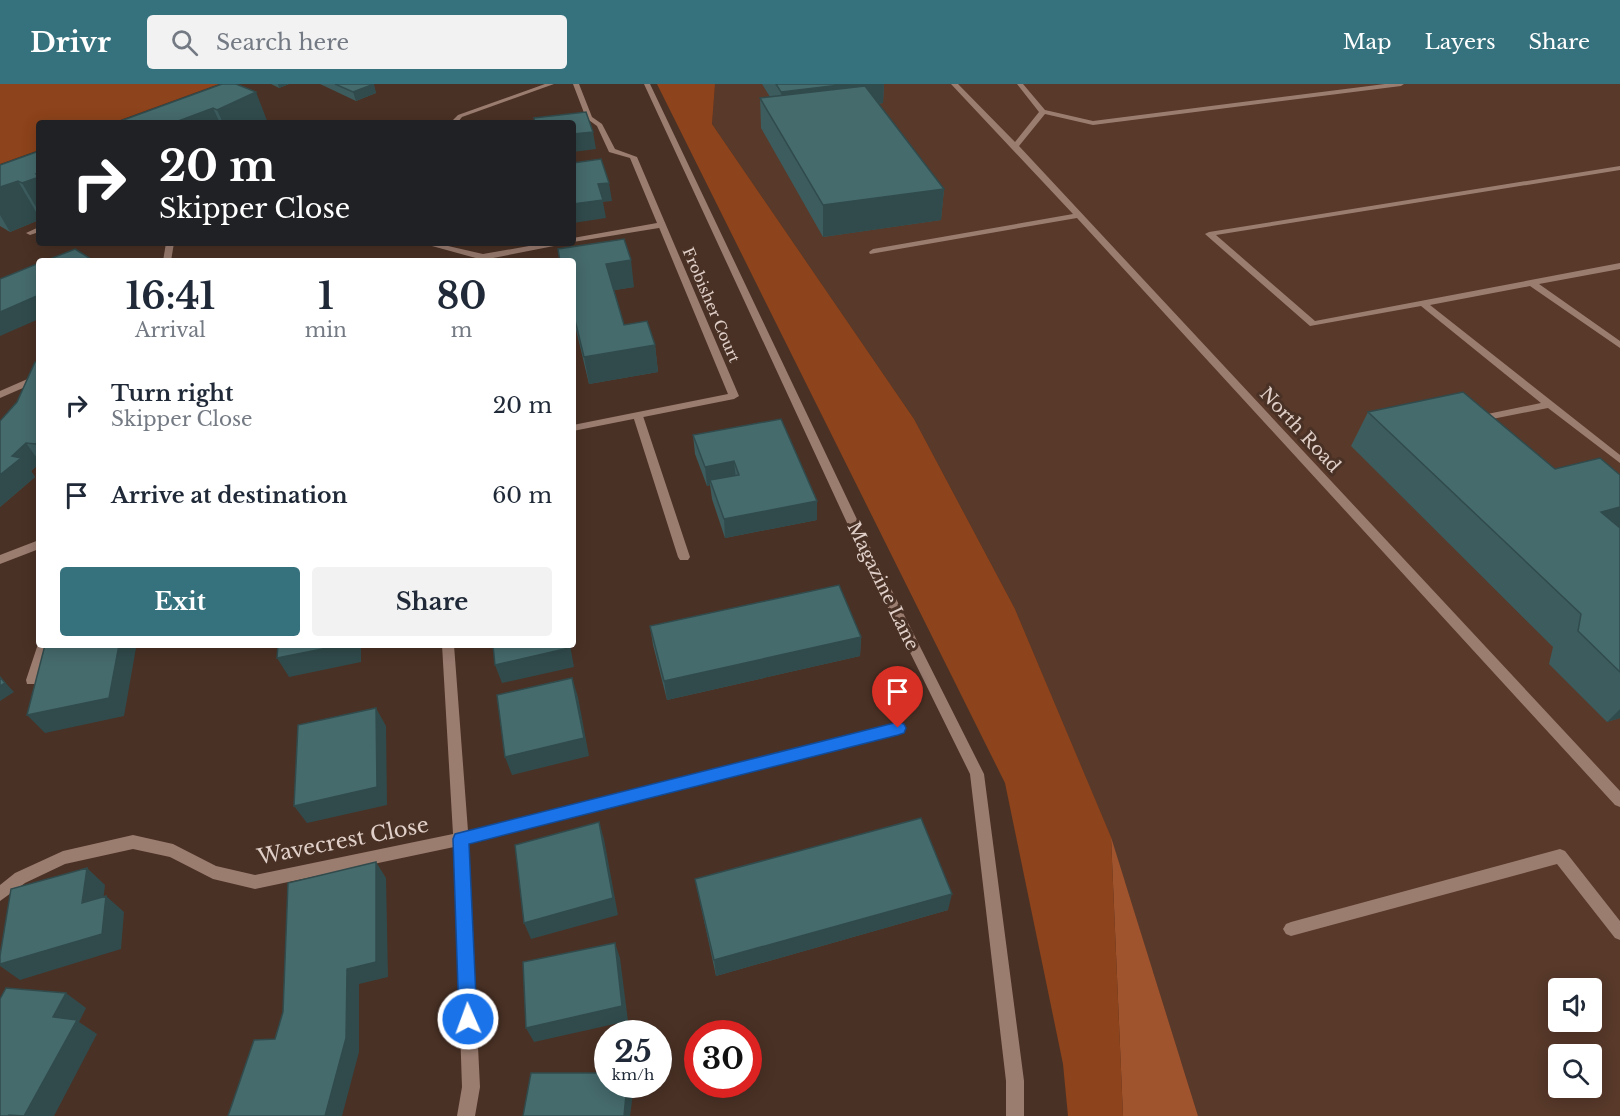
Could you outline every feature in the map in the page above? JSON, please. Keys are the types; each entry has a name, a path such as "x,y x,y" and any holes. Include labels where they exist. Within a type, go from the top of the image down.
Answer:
{"street":[{"path":"456,120 460,116 551,84"},
{"name":"Frobisher Court","path":"576,84 589,118 600,125 612,150 633,157 734,396 638,416"},
{"name":"Magazine Lane","path":"647,84 866,551 977,774 1015,1081 1015,1116"},
{"name":"North Road","path":"954,84 1015,146 1620,801"},
{"path":"1020,84 1043,112 1093,123 1401,84"},
{"path":"1015,146 1043,112"},
{"path":"1617,171 1209,234 1313,324 1619,267"},
{"path":"873,252 1079,215"},
{"path":"576,239 662,225"},
{"path":"438,246 483,256 541,246"},
{"path":"1532,283 1620,345"},
{"path":"1422,303 1550,404 1617,463"},
{"path":"0,395 36,378"},
{"path":"1465,421 1550,404"},
{"path":"576,427 638,416 684,557"},
{"path":"0,560 36,545"},
{"path":"32,680 42,648"},
{"path":"448,648 461,839 471,1087 466,1116"},
{"name":"Wavecrest Close","path":"0,894 20,878 63,858 133,842 173,851 213,872 255,882 461,839 898,728"},
{"path":"1291,929 1560,856 1620,933"}],"shaded area":[{"path":"0,84 219,84 120,120 36,120 36,151 0,164"},
{"path":"657,84 715,84 712,124 914,419 1015,609 1111,837 1123,1116 1068,1116 1063,1064 1005,783"},
{"path":"715,84 1620,84 1620,1116 1198,1116 1111,838 1015,609 914,419 712,124"},
{"path":"1111,837 1198,1116 1123,1116"}],"building":[{"path":"222,84 236,84 256,92 217,110 213,108 181,120 123,120"},
{"path":"335,84 374,84 353,92"},
{"path":"776,84 848,84 781,92"},
{"path":"865,86 944,189 823,205 760,98"},
{"path":"586,112 593,132 576,134 576,120 534,120 534,118"},
{"path":"36,152 36,178 0,187 0,165"},
{"path":"601,159 609,183 598,184 603,200 576,204 576,163"},
{"path":"624,239 631,260 606,264 624,325 647,321 655,345 584,357 576,324 576,258 560,258 558,249"},
{"path":"75,249 89,258 52,258"},
{"path":"36,264 36,296 0,312 0,279"},
{"path":"36,362 36,444 26,443 12,456 21,458 0,475 0,421 17,402"},
{"path":"1463,392 1555,469 1600,458 1620,475 1620,507 1601,512 1620,528 1620,672 1578,631 1581,614 1368,412"},
{"path":"781,419 817,501 724,519 710,480 739,475 734,461 705,467 693,435"},
{"path":"839,585 861,637 664,681 650,626"},
{"path":"44,648 118,648 109,698 27,715"},
{"path":"278,648 327,648 277,658"},
{"path":"493,648 569,648 495,665"},
{"path":"572,678 584,738 505,757 497,695"},
{"path":"376,708 377,787 294,806 298,725"},
{"path":"921,818 952,894 714,960 695,879"},
{"path":"599,822 613,898 524,923 515,845"},
{"path":"376,862 376,962 347,969 346,1038 325,1116 228,1116 254,1040 275,1039 283,1012 288,883"},
{"path":"87,868 82,903 106,896 102,934 0,964 11,889"},
{"path":"615,943 622,1006 526,1028 523,962"},
{"path":"6,988 66,993 53,1017 77,1020 24,1116 0,1116 0,999"},
{"path":"531,1073 594,1073 594,1098 626,1098 624,1116 523,1116"}],"route":[{"path":"468,1019 461,839 898,728"}]}
